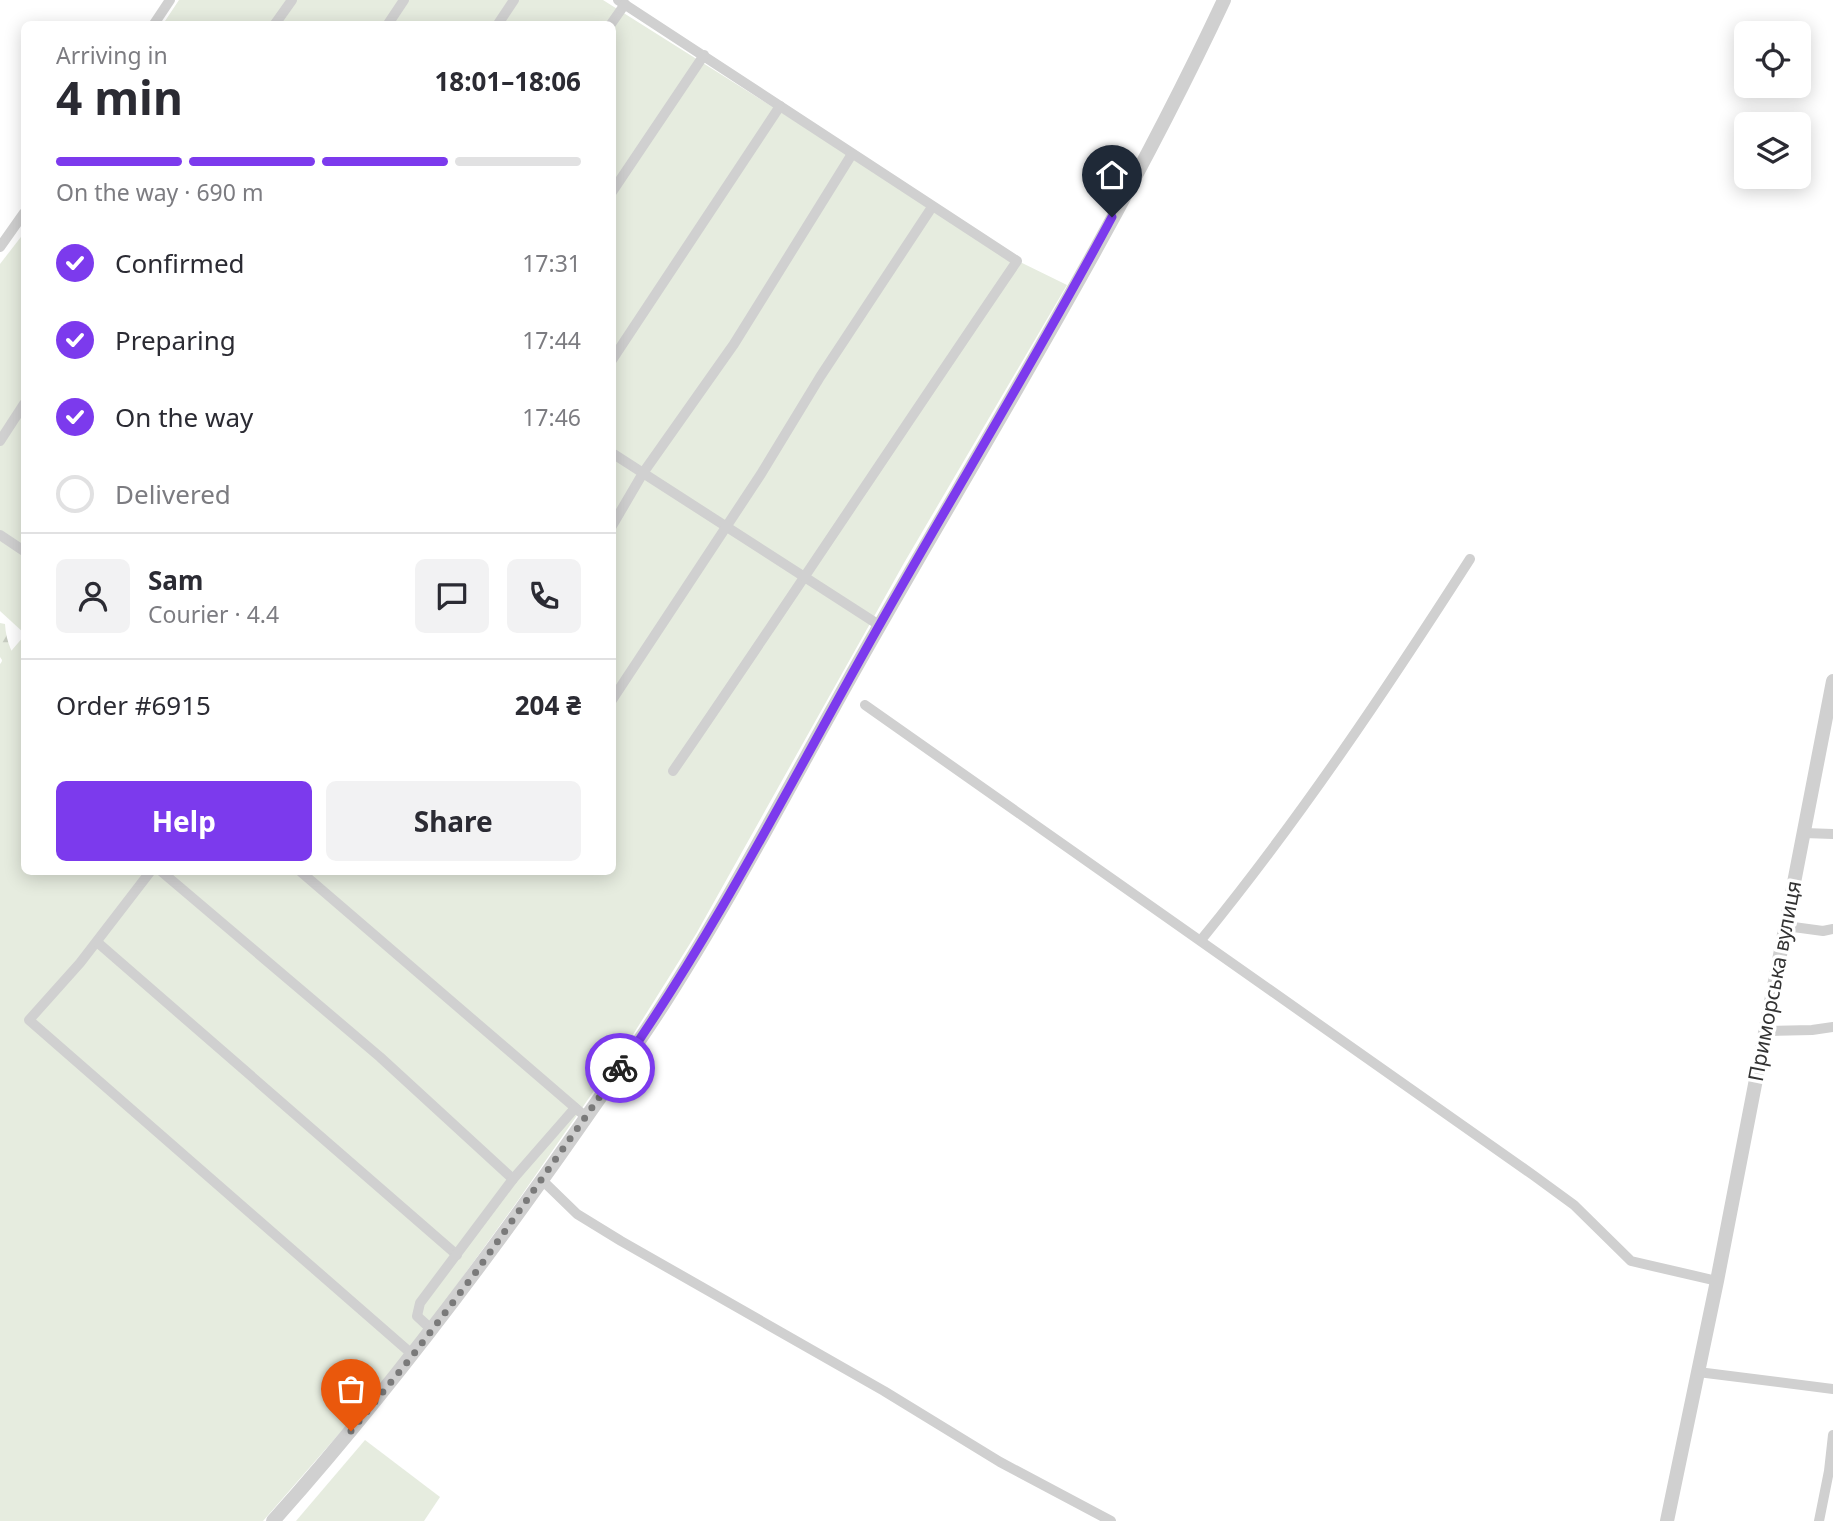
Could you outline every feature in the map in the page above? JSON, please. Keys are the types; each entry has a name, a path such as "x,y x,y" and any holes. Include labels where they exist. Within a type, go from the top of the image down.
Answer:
{"street":[{"path":"156,21 170,0"},
{"path":"277,21 292,0"},
{"path":"390,21 404,0"},
{"path":"500,21 514,0"},
{"path":"432,1330 417,1316 420,1303 513,1179 580,1113 654,1018 706,935 1082,273 1176,100 1224,0"},
{"path":"612,21 621,2 1017,261 890,448 806,578 673,771"},
{"path":"616,186 704,55"},
{"path":"616,354 780,106"},
{"path":"616,519 643,473 734,344 852,154"},
{"path":"616,694 932,207"},
{"path":"0,247 21,217"},
{"path":"0,441 21,409"},
{"path":"616,456 880,625"},
{"path":"0,535 21,549"},
{"path":"1201,940 1260,868 1419,638 1469,559"},
{"name":"Приморська вулиця","path":"1667,1521 1717,1281 1804,833 1828,728 1833,681"},
{"path":"865,705 1574,1205 1631,1261 1717,1281"},
{"path":"1804,833 1833,834"},
{"path":"148,875 97,942 29,1020 413,1355"},
{"path":"166,875 380,1057 513,1179"},
{"path":"304,875 580,1113"},
{"path":"1786,926 1823,931 1833,929"},
{"path":"97,942 457,1255"},
{"path":"1766,1031 1833,1027"},
{"path":"273,1521 432,1330 542,1180 580,1113"},
{"path":"542,1180 578,1214 621,1241 884,1391 1000,1462 1111,1521"},
{"path":"1698,1372 1833,1389"},
{"path":"1819,1521 1830,1479 1833,1435"}],"green space":[{"path":"179,0 603,0 879,174 983,244 1067,285 904,563 696,934 634,1033 399,1365 263,1521 0,1521 0,664 21,640 21,875 616,875 616,21 165,21"},
{"path":"21,237 21,630 0,611 0,264"},
{"path":"0,623 5,624 11,649 21,670 0,671"},
{"path":"365,1440 440,1497 424,1521 296,1521"}],"way so far":[{"path":"351,1431 476,1272 620,1068"}],"route":[{"path":"620,1068 706,935 880,625 970,473 1112,217"}]}
